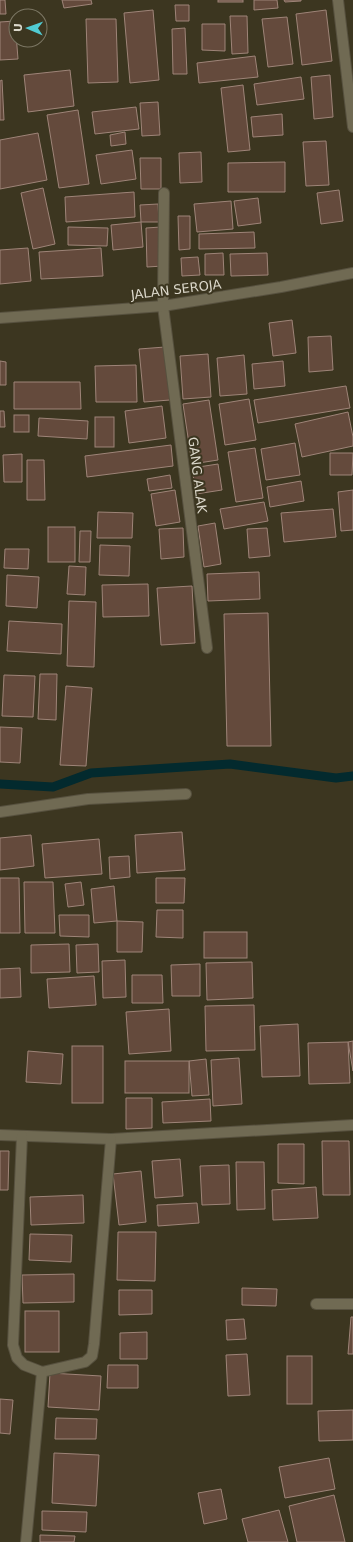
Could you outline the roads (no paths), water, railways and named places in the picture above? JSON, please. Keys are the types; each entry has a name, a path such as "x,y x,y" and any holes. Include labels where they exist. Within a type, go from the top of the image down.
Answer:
{"street":[{"path":"338,0 353,127"},
{"name":"GANG ALAK","path":"164,192 163,306 207,648"},
{"name":"JALAN SEROJA","path":"0,318 163,306 353,274"},
{"path":"0,812 88,799 186,794"},
{"path":"0,1135 111,1139 353,1125"},
{"path":"22,1136 13,1345 16,1358 24,1365 42,1372 85,1362 92,1356 111,1139"},
{"path":"316,1304 353,1304"},
{"path":"26,1542 42,1372"}],"waterway":[{"path":"0,784 53,787 91,773 230,764 336,778 353,776"}]}
